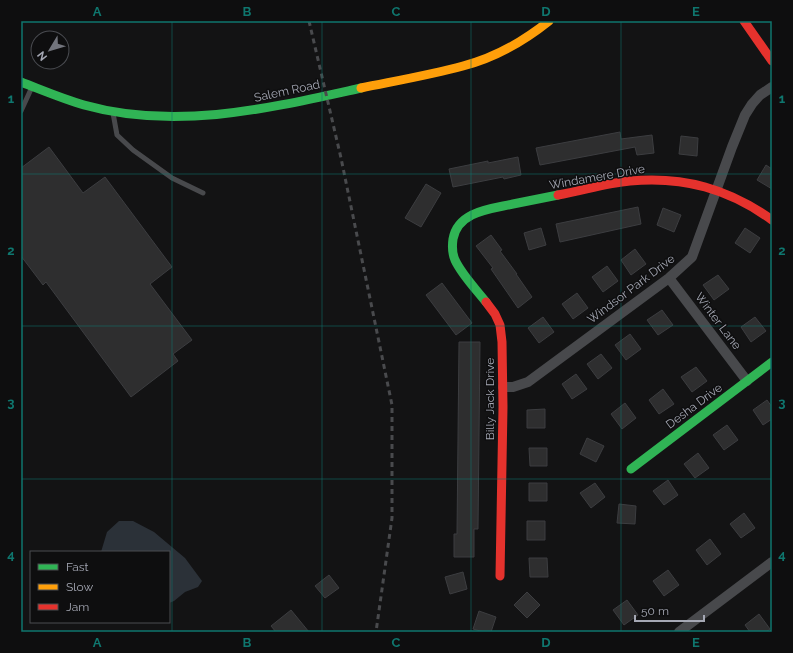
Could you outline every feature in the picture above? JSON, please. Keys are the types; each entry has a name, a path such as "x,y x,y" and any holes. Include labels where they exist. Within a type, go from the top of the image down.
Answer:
{"street":[{"name":"Salem Road","path":"21,82 84,105 113,111 149,116 190,117 236,113 464,66 498,53 531,35 549,21"},
{"path":"744,21 772,61"},
{"name":"Windsor Park Drive","path":"503,387 513,387 528,382 669,278 692,257 745,115 760,95 772,87"},
{"name":"Windamere Drive","path":"453,237 457,228 462,222 470,215 480,211 629,181 649,179 685,181 717,190 740,199 772,220"},
{"name":"Billy Jack Drive","path":"453,237 452,246 454,256 459,266 496,316 502,334 503,387 500,576"},
{"name":"Winter Lane","path":"669,278 747,381"},
{"name":"Desha Drive","path":"631,470 772,362"},
{"path":"679,632 772,562"}],"lane":[{"path":"21,111 33,86"},
{"path":"113,111 117,135 133,150 172,178 203,193"}],"shaded area":[{"path":"119,521 133,521 154,532 185,558 202,581 198,587 185,592 170,603 170,551 101,551 107,532"}],"building":[{"path":"620,132 621,139 652,135 654,153 637,155 635,147 540,165 536,148"},
{"path":"681,136 698,138 697,156 679,154"},
{"path":"49,147 83,193 105,177 172,267 150,284 192,340 173,354 178,361 131,397 46,282 43,285 21,256 21,168"},
{"path":"518,157 521,175 453,187 449,169"},
{"path":"766,165 772,169 772,189 757,180"},
{"path":"426,184 441,193 421,227 405,218"},
{"path":"638,207 641,224 560,242 556,224"},
{"path":"663,208 681,215 674,232 657,225"},
{"path":"541,228 546,245 529,250 524,233"},
{"path":"745,228 760,238 750,253 735,243"},
{"path":"491,235 502,250 500,251 532,297 518,308 491,269 493,268 476,246"},
{"path":"635,249 646,264 631,275 621,260"},
{"path":"607,266 618,281 603,292 592,277"},
{"path":"718,275 729,289 714,300 703,285"},
{"path":"442,283 472,323 456,335 426,295"},
{"path":"577,293 588,308 573,319 562,304"},
{"path":"662,310 673,325 658,335 647,320"},
{"path":"543,317 554,332 539,343 528,328"},
{"path":"755,317 766,331 751,342 741,327"},
{"path":"630,334 641,349 626,360 615,345"},
{"path":"459,342 480,342 478,529 474,529 474,557 454,557 454,534 457,534"},
{"path":"601,354 612,368 598,379 587,364"},
{"path":"696,367 707,381 692,392 681,377"},
{"path":"576,374 587,389 572,399 562,384"},
{"path":"663,389 674,404 659,414 649,400"},
{"path":"767,400 772,407 772,419 763,425 753,410"},
{"path":"625,403 636,418 622,429 611,414"},
{"path":"545,409 545,428 527,428 527,410"},
{"path":"727,425 738,440 724,450 713,435"},
{"path":"587,438 604,446 596,462 580,454"},
{"path":"529,448 547,448 547,466 530,466"},
{"path":"698,453 709,468 695,478 684,464"},
{"path":"668,480 678,495 664,505 653,491"},
{"path":"529,483 547,483 547,501 529,501"},
{"path":"595,483 605,497 591,508 580,493"},
{"path":"619,504 636,506 635,524 617,523"},
{"path":"744,513 755,528 741,538 730,524"},
{"path":"527,521 545,521 545,540 527,540"},
{"path":"710,539 721,554 707,565 696,550"},
{"path":"529,558 547,558 548,577 530,577"},
{"path":"668,570 679,585 664,596 653,581"},
{"path":"463,572 467,589 450,594 445,577"},
{"path":"329,575 339,588 325,598 315,586"},
{"path":"527,592 540,605 527,618 514,605"},
{"path":"627,600 638,615 624,625 613,610"},
{"path":"291,610 309,632 276,632 271,626"},
{"path":"479,611 496,617 491,632 473,629"},
{"path":"759,614 770,629 766,632 750,632 745,625"}],"railway":[{"path":"309,21 341,158 392,405 392,518 376,632"}],"traffic: fast":[{"path":"21,82 84,105 119,113 153,116 223,114 292,103 361,88"},
{"path":"486,302 465,276 455,260 452,244 456,230 461,222 468,217 486,210 558,195"},
{"path":"631,469 772,362"}],"traffic: slow":[{"path":"361,88 475,63 508,48 549,21"}],"traffic: jam":[{"path":"744,21 772,61"},
{"path":"558,195 603,185 630,181 650,180 687,183 705,187 739,200 772,220"},
{"path":"486,302 495,314 500,325 502,342 503,407 500,576"}]}
